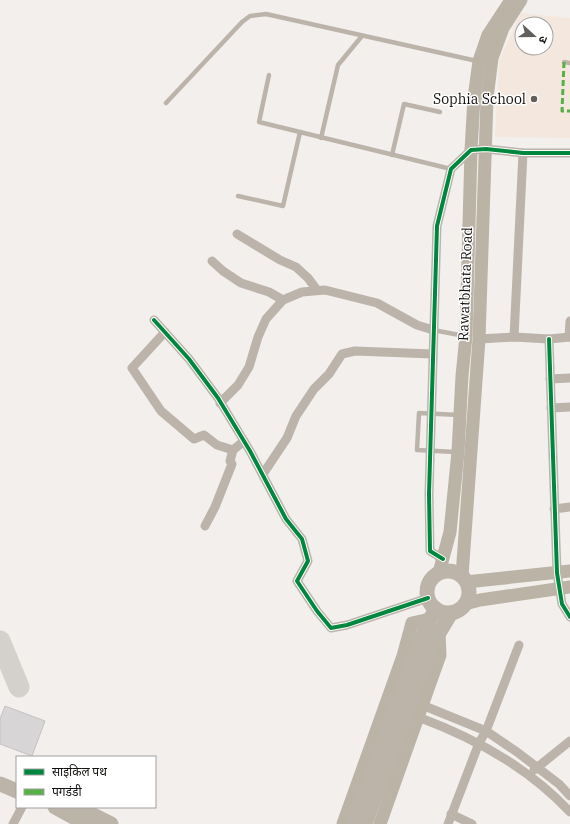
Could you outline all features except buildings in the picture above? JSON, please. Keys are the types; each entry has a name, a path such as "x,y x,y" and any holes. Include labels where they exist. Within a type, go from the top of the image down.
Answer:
{"main road":[{"name":"Rawatbhata Road","path":"441,566 450,532 458,452 462,376 466,336 471,150 474,98 479,61 488,35 502,11 512,0"},
{"name":"Rawatbhata Road","path":"464,579 479,339 487,98 492,58 503,28 521,0"},
{"path":"377,824 425,644 431,609 427,590 429,583 441,566 456,573 464,579 469,590 468,597 461,609 447,613 431,609"},
{"path":"464,579 570,571"},
{"path":"465,604 480,600 564,588"},
{"path":"343,824 403,656 412,623 431,609"},
{"path":"354,824 425,644 439,633 451,612"},
{"path":"377,824 440,655 439,633"},
{"path":"0,776 16,781"},
{"path":"0,784 16,791"},
{"path":"57,808 86,824"},
{"path":"79,808 111,824"}],"street":[{"path":"441,566 430,551 429,494 433,330 438,226 451,169 471,150 486,149 523,153 570,153"},
{"path":"514,337 523,153"},
{"path":"237,234 280,260 296,267 308,278 317,290"},
{"path":"212,262 241,283 269,292 283,300"},
{"path":"220,402 238,385 249,367 258,337 266,319 283,300 302,292 325,290 377,303 417,325 433,330"},
{"path":"154,320 189,360 220,402 263,474 286,519 302,539 308,560 297,582 331,628 431,609"},
{"path":"479,339 514,337 549,339 570,337 570,321"},
{"path":"165,332 132,368 161,411 194,439 204,435 217,445 233,450"},
{"path":"549,339 557,573 564,588 562,604 570,617"},
{"path":"263,474 287,438 296,416 314,389 329,374 342,354 355,351 433,354"},
{"path":"550,379 570,378"},
{"path":"551,408 570,406"},
{"path":"205,526 215,507 232,464 230,461 233,450 244,441"},
{"path":"554,510 570,507"},
{"path":"448,824 479,743 486,731 519,646"},
{"path":"420,711 486,731 559,784 570,796"},
{"path":"420,711 500,755 543,787 570,812"},
{"path":"528,775 570,741"},
{"path":"13,824 21,808"},
{"path":"451,814 472,824"}],"lane":[{"path":"166,103 242,22 250,16 266,14 479,61"},
{"path":"321,138 338,65 362,36"},
{"path":"564,62 570,63"},
{"path":"269,75 259,122 451,169"},
{"path":"392,155 404,104 440,112"},
{"path":"238,196 283,206 300,132"},
{"path":"433,330 466,336"},
{"path":"458,452 416,450 419,413 460,415"}],"shaded area":[{"name":"Sophia School","path":"521,13 550,16 520,16"},
{"name":"Sophia School","path":"554,16 570,18 570,138 495,137 499,61 514,28 514,56 554,56"}],"taxiway":[{"path":"0,641 19,687"}],"marked path":[{"path":"564,62 562,111 570,111"}],"cycle path":[{"path":"443,559 430,551 429,494 437,226 451,169 471,150 486,149 523,153 570,153"},
{"path":"154,320 189,359 218,398 250,451 286,519 302,539 308,561 297,581 317,611 331,628 347,625 428,598"},
{"path":"549,339 557,573 562,604 570,617"}],"place":[{"name":"Sophia School","path":"534,99"}]}
